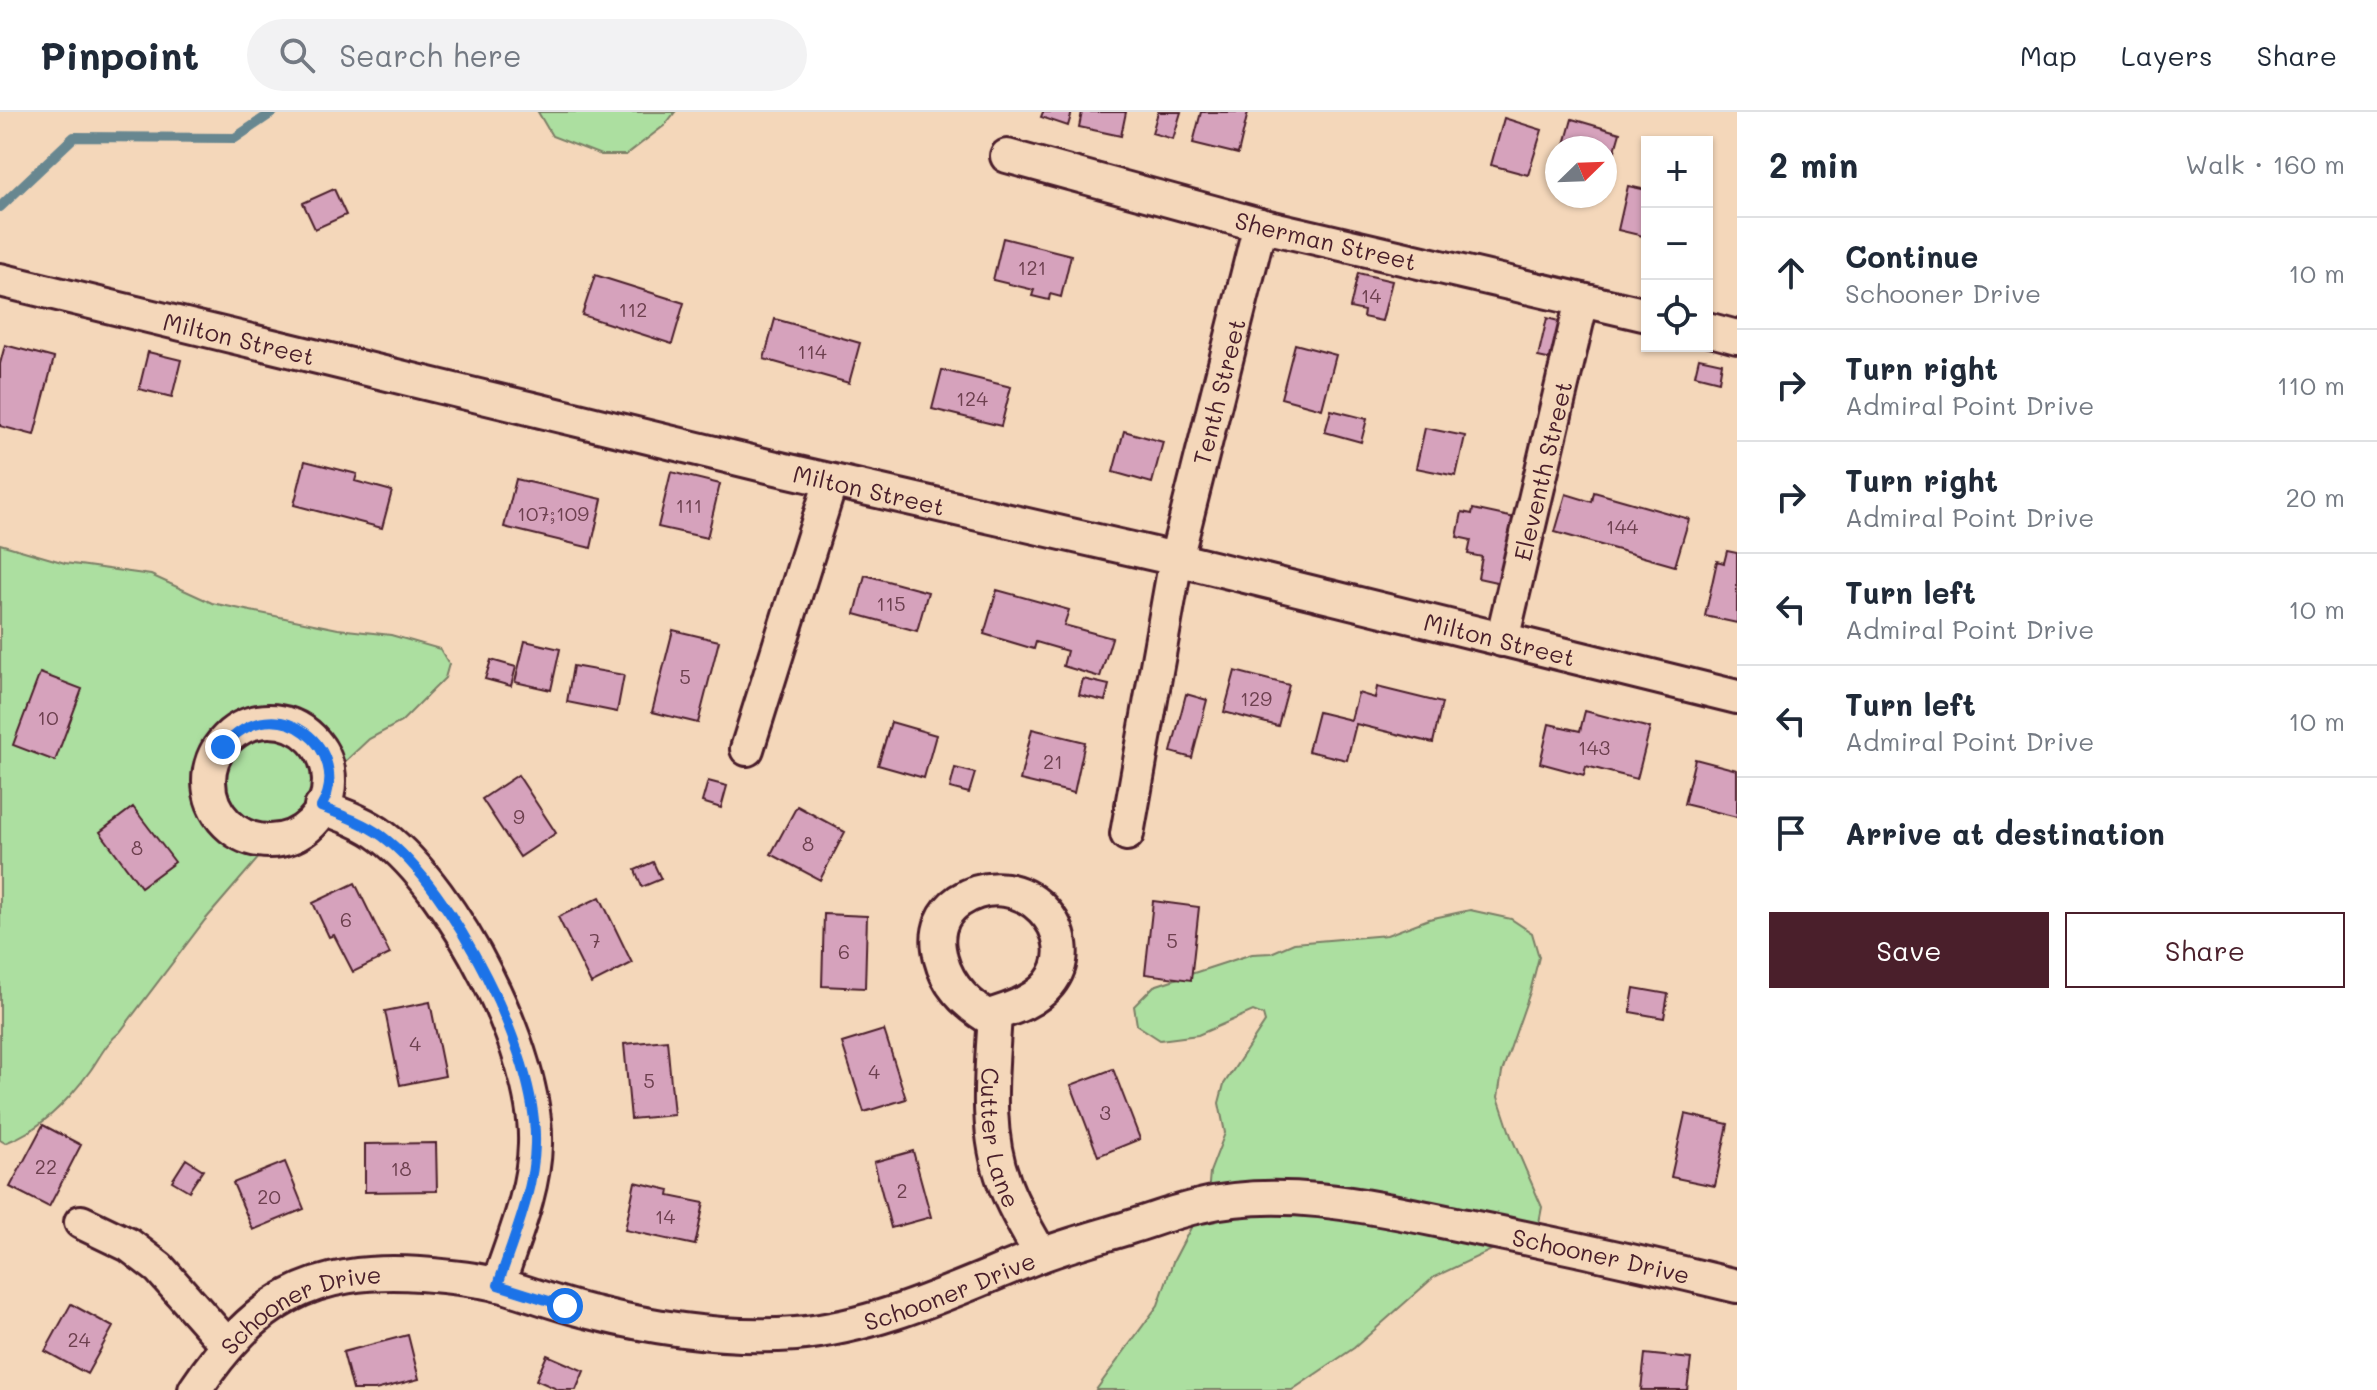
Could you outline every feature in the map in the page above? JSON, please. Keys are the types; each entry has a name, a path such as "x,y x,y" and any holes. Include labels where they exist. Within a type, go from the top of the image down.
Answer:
{"street":[{"name":"Sherman Street","path":"1007,156 1260,225 1641,314"},
{"name":"Tenth Street","path":"1127,834 1176,559 1260,225"},
{"name":"Milton Street","path":"0,280 831,481 1176,559 1737,697"},
{"name":"Eleventh Street","path":"1502,640 1582,300"},
{"path":"1713,331 1737,337"},
{"path":"747,749 831,481"},
{"path":"321,807 380,834 414,867 464,937 515,1040 531,1097 535,1144 528,1191 498,1285"},
{"name":"Cutter Lane","path":"995,1014 991,1108 997,1156 1014,1205 1041,1255"},
{"name":"Schooner Drive","path":"195,1390 249,1323 282,1298 333,1279 399,1273 498,1285 599,1315 664,1327 731,1335 796,1334 898,1313 1041,1255 1205,1204 1264,1199 1379,1208 1599,1252 1737,1286"},
{"path":"81,1222 129,1245 159,1268 228,1346"}],"green space":[{"path":"538,112 675,112 665,125 626,155 601,155 552,136"},
{"path":"0,544 65,563 151,575 212,603 338,629 391,635 440,649 449,664 445,678 401,722 369,739 318,787 293,824 266,849 205,920 73,1093 41,1123 5,1143 0,1140"},
{"path":"1470,910 1511,919 1532,933 1539,957 1502,1072 1498,1097 1511,1136 1542,1207 1538,1228 1434,1277 1354,1348 1292,1390 1096,1390 1158,1305 1173,1262 1208,1195 1210,1172 1225,1133 1219,1103 1224,1084 1265,1022 1263,1015 1253,1011 1198,1035 1160,1040 1137,1025 1134,1006 1154,986 1252,954 1271,953 1294,943 1387,935 1429,919"}],"building":[{"path":"1043,112 1072,112 1068,126 1041,117"},
{"path":"1082,112 1126,112 1121,136 1079,127"},
{"path":"1158,112 1181,112 1173,139 1152,133"},
{"path":"1201,112 1248,112 1238,154 1193,143"},
{"path":"1504,118 1542,130 1528,175 1491,165"},
{"path":"1572,119 1620,133 1617,144 1617,136 1567,136"},
{"path":"1628,186 1641,189 1641,236 1618,230"},
{"path":"334,189 346,215 315,229 303,203"},
{"path":"1003,238 1071,255 1061,297 1050,294 1049,300 1032,296 1034,290 993,280"},
{"path":"1358,273 1392,281 1382,321 1363,317 1364,311 1350,308"},
{"path":"595,275 684,303 672,344 582,315"},
{"path":"1547,318 1566,323 1557,361 1538,357"},
{"path":"775,319 860,343 849,383 764,359"},
{"path":"1295,344 1336,355 1322,409 1281,398"},
{"path":"5,345 54,358 34,435 0,426 0,364"},
{"path":"148,352 181,360 172,397 139,389"},
{"path":"1699,358 1722,363 1719,381 1695,375"},
{"path":"942,370 1011,387 1001,426 932,409"},
{"path":"1331,410 1367,419 1361,442 1325,432"},
{"path":"1425,428 1465,436 1456,476 1416,468"},
{"path":"1124,431 1163,442 1152,483 1113,472"},
{"path":"305,461 357,474 355,481 392,491 382,528 294,505"},
{"path":"671,472 720,484 707,538 658,527"},
{"path":"516,479 602,499 591,548 504,527"},
{"path":"1594,492 1689,519 1675,566 1555,532 1566,494 1592,502"},
{"path":"1473,509 1524,520 1510,585 1478,578 1482,557 1468,554 1471,540 1457,537 1462,512 1472,514"},
{"path":"1727,551 1737,553 1737,623 1705,616 1717,561 1724,563"},
{"path":"865,575 928,592 917,631 855,614"},
{"path":"997,590 1069,610 1064,625 1112,638 1100,677 1063,666 1067,651 1036,642 1034,649 984,634"},
{"path":"673,630 719,641 698,723 652,712"},
{"path":"525,641 560,649 551,690 515,682"},
{"path":"491,660 516,667 511,686 485,679"},
{"path":"573,666 624,675 617,712 567,702"},
{"path":"1235,671 1289,685 1278,726 1224,712"},
{"path":"40,673 82,689 55,761 13,745"},
{"path":"1083,679 1109,685 1105,701 1079,695"},
{"path":"1377,687 1442,703 1433,743 1356,724 1347,760 1308,751 1318,712 1351,720 1358,693 1375,698"},
{"path":"1186,694 1207,700 1192,758 1171,752"},
{"path":"1585,711 1650,728 1637,779 1586,766 1584,775 1540,763 1549,724 1580,731"},
{"path":"891,722 936,735 924,778 878,765"},
{"path":"1032,729 1085,742 1074,793 1020,780"},
{"path":"1695,759 1737,770 1737,817 1684,804"},
{"path":"955,768 975,773 969,793 950,788"},
{"path":"518,775 556,833 520,857 482,799"},
{"path":"708,781 727,786 721,808 702,802"},
{"path":"797,806 845,832 820,880 771,854"},
{"path":"133,807 175,862 141,887 100,832"},
{"path":"653,862 661,879 642,887 635,870"},
{"path":"355,883 390,954 353,972 334,935 329,937 313,903"},
{"path":"600,897 632,963 591,984 558,917"},
{"path":"1153,901 1199,907 1191,980 1145,974"},
{"path":"824,914 867,916 865,988 822,986"},
{"path":"1634,988 1668,994 1664,1018 1630,1012"},
{"path":"430,1002 445,1076 400,1085 385,1011"},
{"path":"884,1030 906,1099 864,1112 842,1043"},
{"path":"667,1040 674,1115 631,1119 624,1044"},
{"path":"1113,1069 1140,1139 1098,1156 1071,1085"},
{"path":"1685,1114 1728,1124 1715,1186 1671,1177"},
{"path":"43,1125 81,1145 49,1207 10,1187"},
{"path":"436,1143 437,1191 365,1192 365,1144"},
{"path":"913,1151 931,1217 891,1228 874,1162"},
{"path":"186,1159 203,1170 189,1191 172,1181"},
{"path":"285,1162 304,1209 253,1230 233,1183"},
{"path":"635,1182 670,1190 669,1196 704,1203 695,1245 625,1230"},
{"path":"71,1304 113,1327 87,1374 45,1351"},
{"path":"408,1335 419,1379 375,1390 353,1390 343,1352"},
{"path":"1645,1354 1691,1359 1687,1390 1641,1390"},
{"path":"547,1355 584,1371 576,1390 559,1390 536,1380"}],"waterway":[{"path":"0,207 74,137 235,138 273,112"}],"route":[{"path":"223,747 244,727 262,720 288,724 310,735 328,769 330,792 321,807 361,824 392,844 441,901 464,937 515,1040 531,1097 535,1144 528,1191 498,1285 565,1306"}]}
